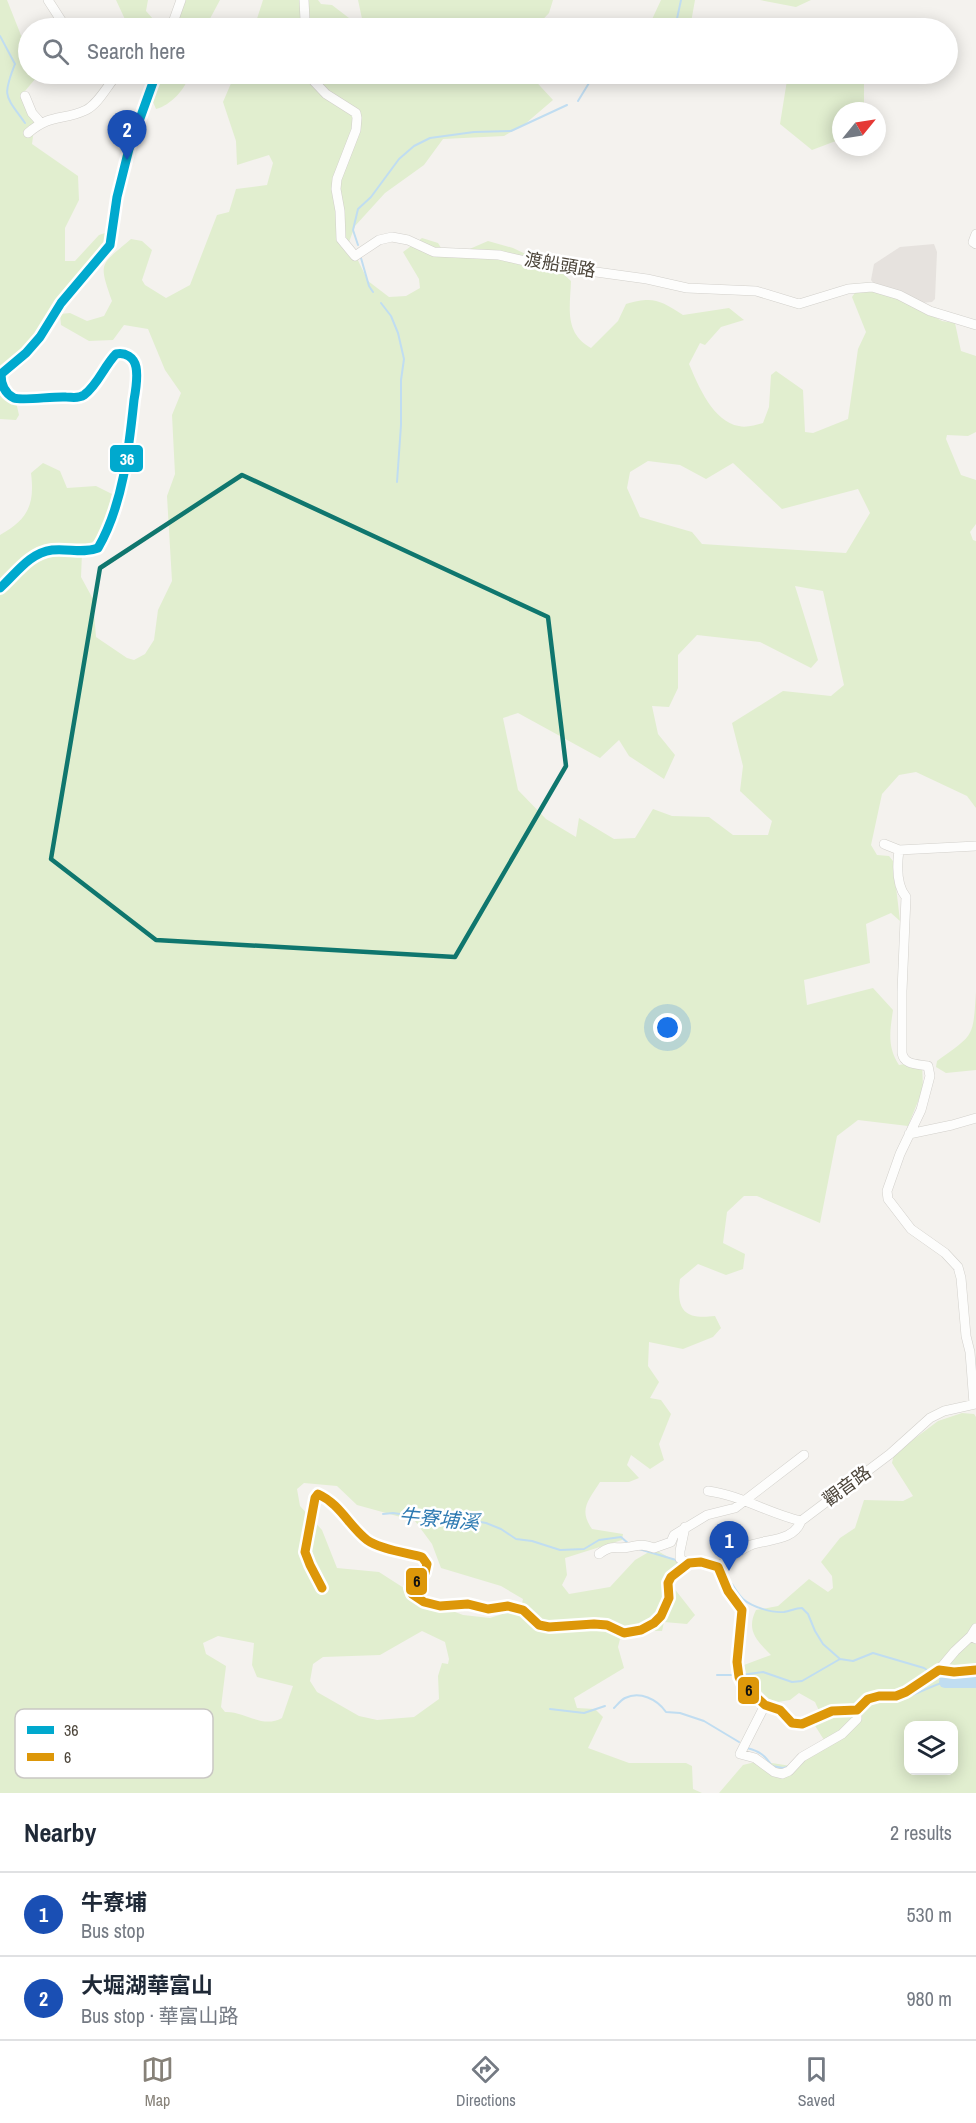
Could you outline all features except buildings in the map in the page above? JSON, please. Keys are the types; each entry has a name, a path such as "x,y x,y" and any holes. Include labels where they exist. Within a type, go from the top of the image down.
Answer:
{"street":[{"path":"48,0 60,18"},
{"path":"175,18 181,0"},
{"path":"304,0 305,18"},
{"path":"28,133 40,122 85,110 96,102 110,84"},
{"path":"0,588 37,554 52,550 90,551 98,548 111,520 121,482 133,416 136,366 129,355 122,352 116,354 85,395 78,398 51,396 17,399 5,391 1,382 1,374 26,353 40,337 61,303 111,245 117,197 126,159 152,84"},
{"name":"渡船頭路","path":"316,84 326,94 356,112 357,118 350,147 337,179 336,189 341,239 355,256 380,240 392,237 408,240 434,252 499,255 538,264 647,279 687,288 756,291 799,304 848,289 872,287 899,295 930,311 976,324"},
{"path":"25,96 32,113 40,122"},
{"path":"976,234 973,242 976,244"},
{"path":"884,844 899,850 976,846"},
{"path":"899,850 897,861 900,890 906,897 902,1053 903,1059 907,1062 928,1066 930,1076 921,1110 889,1183 888,1199 911,1229 945,1253 958,1267 975,1404"},
{"path":"909,1134 976,1118"},
{"name":"觀音路","path":"718,1567 738,1552 753,1545 784,1537 796,1529 801,1521 890,1454 930,1418 975,1404"},
{"path":"599,1554 612,1546 626,1548 641,1543 654,1548 670,1542 674,1535 707,1515 719,1514 735,1508 804,1455"},
{"path":"708,1491 718,1492 801,1521"},
{"path":"322,1588 305,1552 315,1498 318,1494 327,1498 370,1542 422,1557 427,1564 425,1573 410,1588 412,1594 424,1602 440,1606 468,1604 488,1609 508,1606 523,1610 539,1624 549,1627 594,1624 607,1625 624,1633 641,1630 661,1616 669,1598 668,1583 671,1577 689,1563"},
{"path":"685,1527 680,1559 689,1563 701,1562 718,1567 728,1591 742,1610 738,1674 743,1685 765,1705 780,1710 792,1723 813,1720 832,1712 857,1714"},
{"path":"765,1705 740,1754 755,1758 774,1772 782,1774 794,1767 802,1757 842,1734 868,1699 879,1696 896,1696 935,1672 974,1634"},
{"path":"935,1672 976,1670"}],"highlighted area":[{"path":"242,475 548,617 566,766 455,957 156,940 51,859 100,568"}],"shaded area":[{"path":"934,244 937,252 935,299 932,302 921,303 874,284 871,280 874,264 900,247"}],"green space":[{"path":"0,0 7,0 18,28 18,84 31,84 25,91 40,118 34,129 32,144 78,176 79,200 65,228 65,261 75,261 99,235 105,233 108,238 47,316 36,343 4,364 0,372"},
{"path":"116,0 148,0 146,11 152,18 124,18"},
{"path":"181,0 220,0 210,18 176,18"},
{"path":"263,0 318,0 321,4 332,5 349,18 257,18"},
{"path":"358,0 553,0 549,13 544,18 362,18"},
{"path":"661,0 695,0 692,18 653,18"},
{"path":"760,0 811,0 796,7"},
{"path":"156,84 186,84 177,96 167,104 156,109 153,102"},
{"path":"231,84 538,84 553,100 525,124 504,136 443,139 424,165 385,193 355,226 349,242 368,281 389,297 406,296 420,288 419,279 403,252 422,238 438,243 443,251 458,254 488,241 513,248 559,270 571,281 570,319 576,335 591,348 618,321 626,304 643,300 656,301 683,315 729,308 744,320 721,327 705,345 700,343 689,364 708,401 721,418 745,427 763,423 769,407 771,375 776,371 803,390 805,432 813,433 848,419 858,349 866,332 852,297 857,290 891,293 942,321 955,323 961,351 976,356 976,432 968,436 947,435 946,439 961,475 976,480 976,524 970,532 973,540 976,541 976,808 967,796 916,772 899,775 882,794 871,845 877,855 889,856 893,861 900,921 891,913 866,924 870,963 804,980 807,1005 873,988 893,1010 891,1045 899,1065 922,1061 923,1089 908,1126 858,1120 837,1136 820,1223 757,1196 744,1196 727,1212 723,1243 745,1254 743,1269 726,1275 698,1264 680,1279 679,1290 679,1298 684,1311 696,1316 715,1316 721,1328 713,1337 683,1349 649,1342 648,1366 659,1382 650,1398 661,1400 671,1414 659,1444 664,1460 650,1469 631,1455 627,1465 639,1478 629,1482 600,1482 585,1510 588,1522 592,1529 623,1534 622,1540 565,1558 567,1575 562,1585 569,1594 610,1587 635,1560 654,1549 679,1563 669,1577 670,1583 695,1615 687,1624 664,1622 662,1631 622,1631 618,1647 624,1668 574,1698 577,1708 595,1709 603,1717 588,1748 629,1763 686,1763 692,1766 693,1789 702,1793 0,1793 0,535 17,523 28,510 32,494 31,473 43,463 60,471 67,488 96,486 112,494 103,531 82,553 81,577 93,599 96,637 127,658 134,660 145,654 154,640 158,610 172,581 167,496 175,474 172,415 181,393 165,370 148,329 124,325 113,340 89,341 61,325 60,314 70,313 87,321 104,316 112,301 105,278 105,265 113,254 131,239 142,241 152,250 142,280 145,285 166,298 190,285 217,215 229,212 236,189 267,185 273,163 269,155 237,165 236,141 223,102","holes":["648,461 680,465 706,479 733,463 782,509 858,489 870,513 846,553 702,544 692,532 640,517 627,488 630,472","795,586 823,591 844,685 831,696 783,691 732,723 743,766 740,791 772,821 768,835 733,835 709,817 672,816 653,809 635,838 614,839 579,818 576,837 546,819 518,790 503,718 518,713 600,758 619,740 629,756 664,779 675,755 658,734 652,706 669,707 678,688 678,655 697,635 760,642 811,668 818,660","304,1483 337,1486 357,1505 415,1521 432,1544 441,1568 501,1586 523,1599 521,1608 490,1618 463,1615 421,1599 379,1572 337,1568 322,1530 300,1506 297,1489","422,1631 445,1642 449,1659 448,1664 442,1663 438,1676 439,1699 414,1717 377,1720 359,1716 317,1692 310,1681 313,1664 323,1657 380,1655","218,1636 254,1643 252,1665 257,1677 293,1686 282,1718 267,1722 225,1712 221,1707 226,1666 206,1654 203,1643"]},
{"path":"786,84 864,84 864,102 832,102 832,142 812,150 780,124"},
{"path":"0,387 16,402 19,415 16,420 0,419"},
{"path":"976,992 976,1070 946,1073 936,1067 937,1061 965,1040 969,1034 974,1019"},
{"path":"962,1413 974,1414 976,1417 976,1793 719,1793 743,1765 759,1761 791,1766 826,1743 812,1721 820,1713 815,1702 799,1693 790,1700 772,1703 747,1676 744,1665 771,1655 754,1634 753,1617 756,1610 778,1606 809,1579 828,1592 833,1588 832,1576 821,1562 840,1538 855,1528 864,1500 903,1501 913,1496 892,1463 894,1454 938,1421"}],"waterway":[{"path":"677,18 681,0"},
{"path":"0,36 15,64 8,83 8,95 13,107 25,123"},
{"path":"578,101 588,84"},
{"path":"358,245 353,230 358,209 371,197 399,159 414,146 430,138 474,132 511,131 567,105"},
{"path":"361,258 373,292"},
{"path":"381,303 391,316 398,333 404,359 401,380 397,482"},
{"name":"牛寮埔溪","path":"383,1514 464,1519 486,1523 516,1539 532,1541 560,1550 584,1549 599,1540 621,1537 629,1544"},
{"name":"牛寮埔溪","path":"639,1549 676,1560"},
{"name":"牛寮埔溪","path":"732,1584 743,1599 762,1609 784,1612 802,1608 808,1614 823,1644 840,1659 853,1661 873,1653 924,1668 930,1672"},
{"path":"741,1675 763,1672 792,1682 802,1681 840,1659"},
{"path":"717,1675 735,1675"},
{"name":"牛寮埔溪","path":"935,1675 945,1682"},
{"path":"902,1698 945,1682"},
{"name":"牛寮埔溪","path":"945,1682 976,1682"},
{"path":"614,1708 625,1698 642,1696 658,1703 666,1712 680,1713 704,1721 739,1742"},
{"path":"550,1709 584,1713 605,1706"},
{"path":"747,1748 761,1754 772,1766 787,1767"}],"transit line":[{"name":"36","path":"0,588 36,555 52,550 87,551 98,548 107,531 119,495 124,476 137,379 133,360 126,355 116,354 93,386 84,395 77,397 14,398 4,388 1,374 26,353 40,337 61,303 110,245 117,197 129,149 152,84"},
{"name":"6","path":"322,1588 305,1552 315,1498 318,1494 332,1503 367,1540 386,1548 422,1557 427,1564 425,1573 410,1588 412,1594 424,1602 440,1606 468,1604 488,1609 508,1606 523,1610 539,1625 549,1627 594,1624 607,1625 624,1633 641,1630 661,1616 669,1598 668,1583 671,1577 689,1563 701,1562 718,1567 728,1591 742,1610 737,1662 739,1677 743,1685 765,1705 780,1710 792,1723 802,1724 832,1711 857,1710 868,1699 879,1696 896,1696 939,1670 954,1672 976,1670"}],"place":[{"name":"大堀湖華富山","path":"127,160"},
{"name":"牛寮埔","path":"729,1571"}]}
